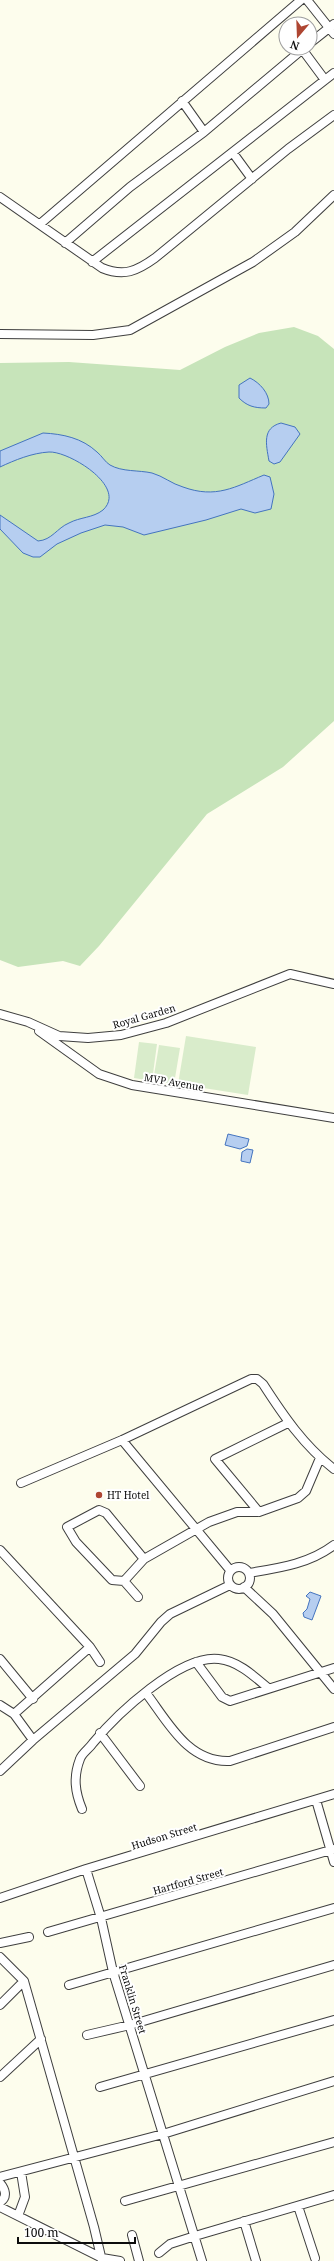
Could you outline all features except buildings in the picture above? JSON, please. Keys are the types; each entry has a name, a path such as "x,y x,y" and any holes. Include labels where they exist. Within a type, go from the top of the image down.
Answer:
{"street":[{"path":"40,224 301,0"},
{"path":"307,0 332,28 318,38"},
{"path":"65,243 130,187 204,132 295,56"},
{"path":"308,56 325,80"},
{"path":"92,262 162,205 233,153 334,73"},
{"path":"182,101 204,132"},
{"path":"0,196 92,262 117,273 128,273 139,270 334,115"},
{"path":"233,153 252,179"},
{"path":"0,334 93,336 130,330 253,262 295,232 334,195"},
{"name":"Royal Garden","path":"0,1014 28,1022 59,1036 88,1038 121,1035 166,1023 290,974 334,984"},
{"name":"MVP Avenue","path":"28,1022 99,1074 132,1085 334,1118"},
{"path":"21,1482 122,1440 251,1379 258,1379 263,1384 288,1423 320,1458 334,1469"},
{"path":"259,1512 215,1459 288,1423"},
{"path":"122,1440 230,1570"},
{"path":"124,1581 144,1559 198,1530 209,1522 237,1512 259,1512 293,1501 302,1495 320,1458"},
{"path":"138,1597 124,1581 112,1580 64,1528 99,1510 106,1513 144,1559"},
{"path":"230,1570 240,1567 249,1573 294,1565 320,1555 334,1545"},
{"path":"0,1550 90,1647 100,1662"},
{"path":"230,1570 228,1576 230,1585 235,1588 244,1587 249,1583 249,1573"},
{"path":"0,1772 33,1740 134,1654 161,1622 170,1614 230,1585"},
{"path":"244,1587 273,1614 334,1689"},
{"path":"14,1714 33,1699 90,1647"},
{"path":"82,1809 76,1793 76,1772 81,1756 100,1733 170,1674 196,1662 215,1658 225,1660 246,1670 268,1688"},
{"path":"0,1659 33,1699"},
{"path":"196,1662 226,1700 237,1700 268,1688 334,1668"},
{"path":"146,1693 187,1746 200,1755 214,1760 230,1761 334,1727"},
{"path":"0,1705 14,1714 33,1740"},
{"path":"100,1733 140,1786"},
{"name":"Hudson Street","path":"0,1898 86,1869 334,1794"},
{"path":"316,1800 332,1850 334,1862"},
{"name":"Hartford Street","path":"48,1932 101,1918 332,1850"},
{"name":"Franklin Street","path":"86,1869 101,1918 113,1972 146,2075 202,2261"},
{"path":"69,1985 334,1908"},
{"path":"0,1943 28,1937"},
{"path":"0,1957 24,1981 102,2260"},
{"path":"87,2035 130,2025 334,1965"},
{"path":"0,2005 24,1981"},
{"path":"100,2087 334,2020"},
{"path":"0,2077 41,2039"},
{"path":"0,2177 164,2134 334,2081"},
{"path":"125,2201 180,2187 334,2142"},
{"path":"18,2216 25,2197 21,2172"},
{"path":"0,2183 5,2192 4,2199 0,2202"},
{"path":"159,2253 170,2244 334,2195"},
{"path":"298,2206 315,2258"},
{"path":"0,2207 102,2260 120,2261"},
{"path":"244,2221 256,2261"},
{"path":"132,2235 139,2261"}],"green space":[{"path":"294,327 318,336 334,349 334,721 283,767 207,814 99,946 80,966 63,961 18,967 0,960 0,363 69,362 180,370 225,347 259,333"},
{"path":"186,1036 256,1047 248,1095 178,1084"},
{"path":"139,1042 157,1044 152,1081 134,1078"},
{"path":"159,1045 180,1048 174,1084 153,1081"}],"water":[{"path":"250,378 266,392 269,404 266,408 251,406 239,398 239,385"},
{"path":"281,423 295,427 300,434 280,462 274,464 269,461 266,443 268,433 271,429 275,425"},
{"path":"43,433 58,434 79,440 91,447 108,464 115,467 125,470 152,473 179,486 195,490 215,492 244,484 264,475 270,477 274,494 271,509 255,513 241,509 206,520 144,535 123,527 105,525 81,533 57,544 40,557 33,557 23,553 0,529 0,515 38,541 51,536 69,523 99,513 109,501 108,491 102,481 93,472 69,457 58,453 49,452 30,455 0,467 0,451"},
{"path":"228,1134 249,1139 247,1146 240,1149 225,1145"},
{"path":"247,1149 253,1150 250,1163 241,1161 242,1152"},
{"path":"310,1592 321,1596 312,1620 304,1617 303,1613 307,1609 310,1599 306,1596"}],"place":[{"name":"HT Hotel","path":"99,1495"}]}
